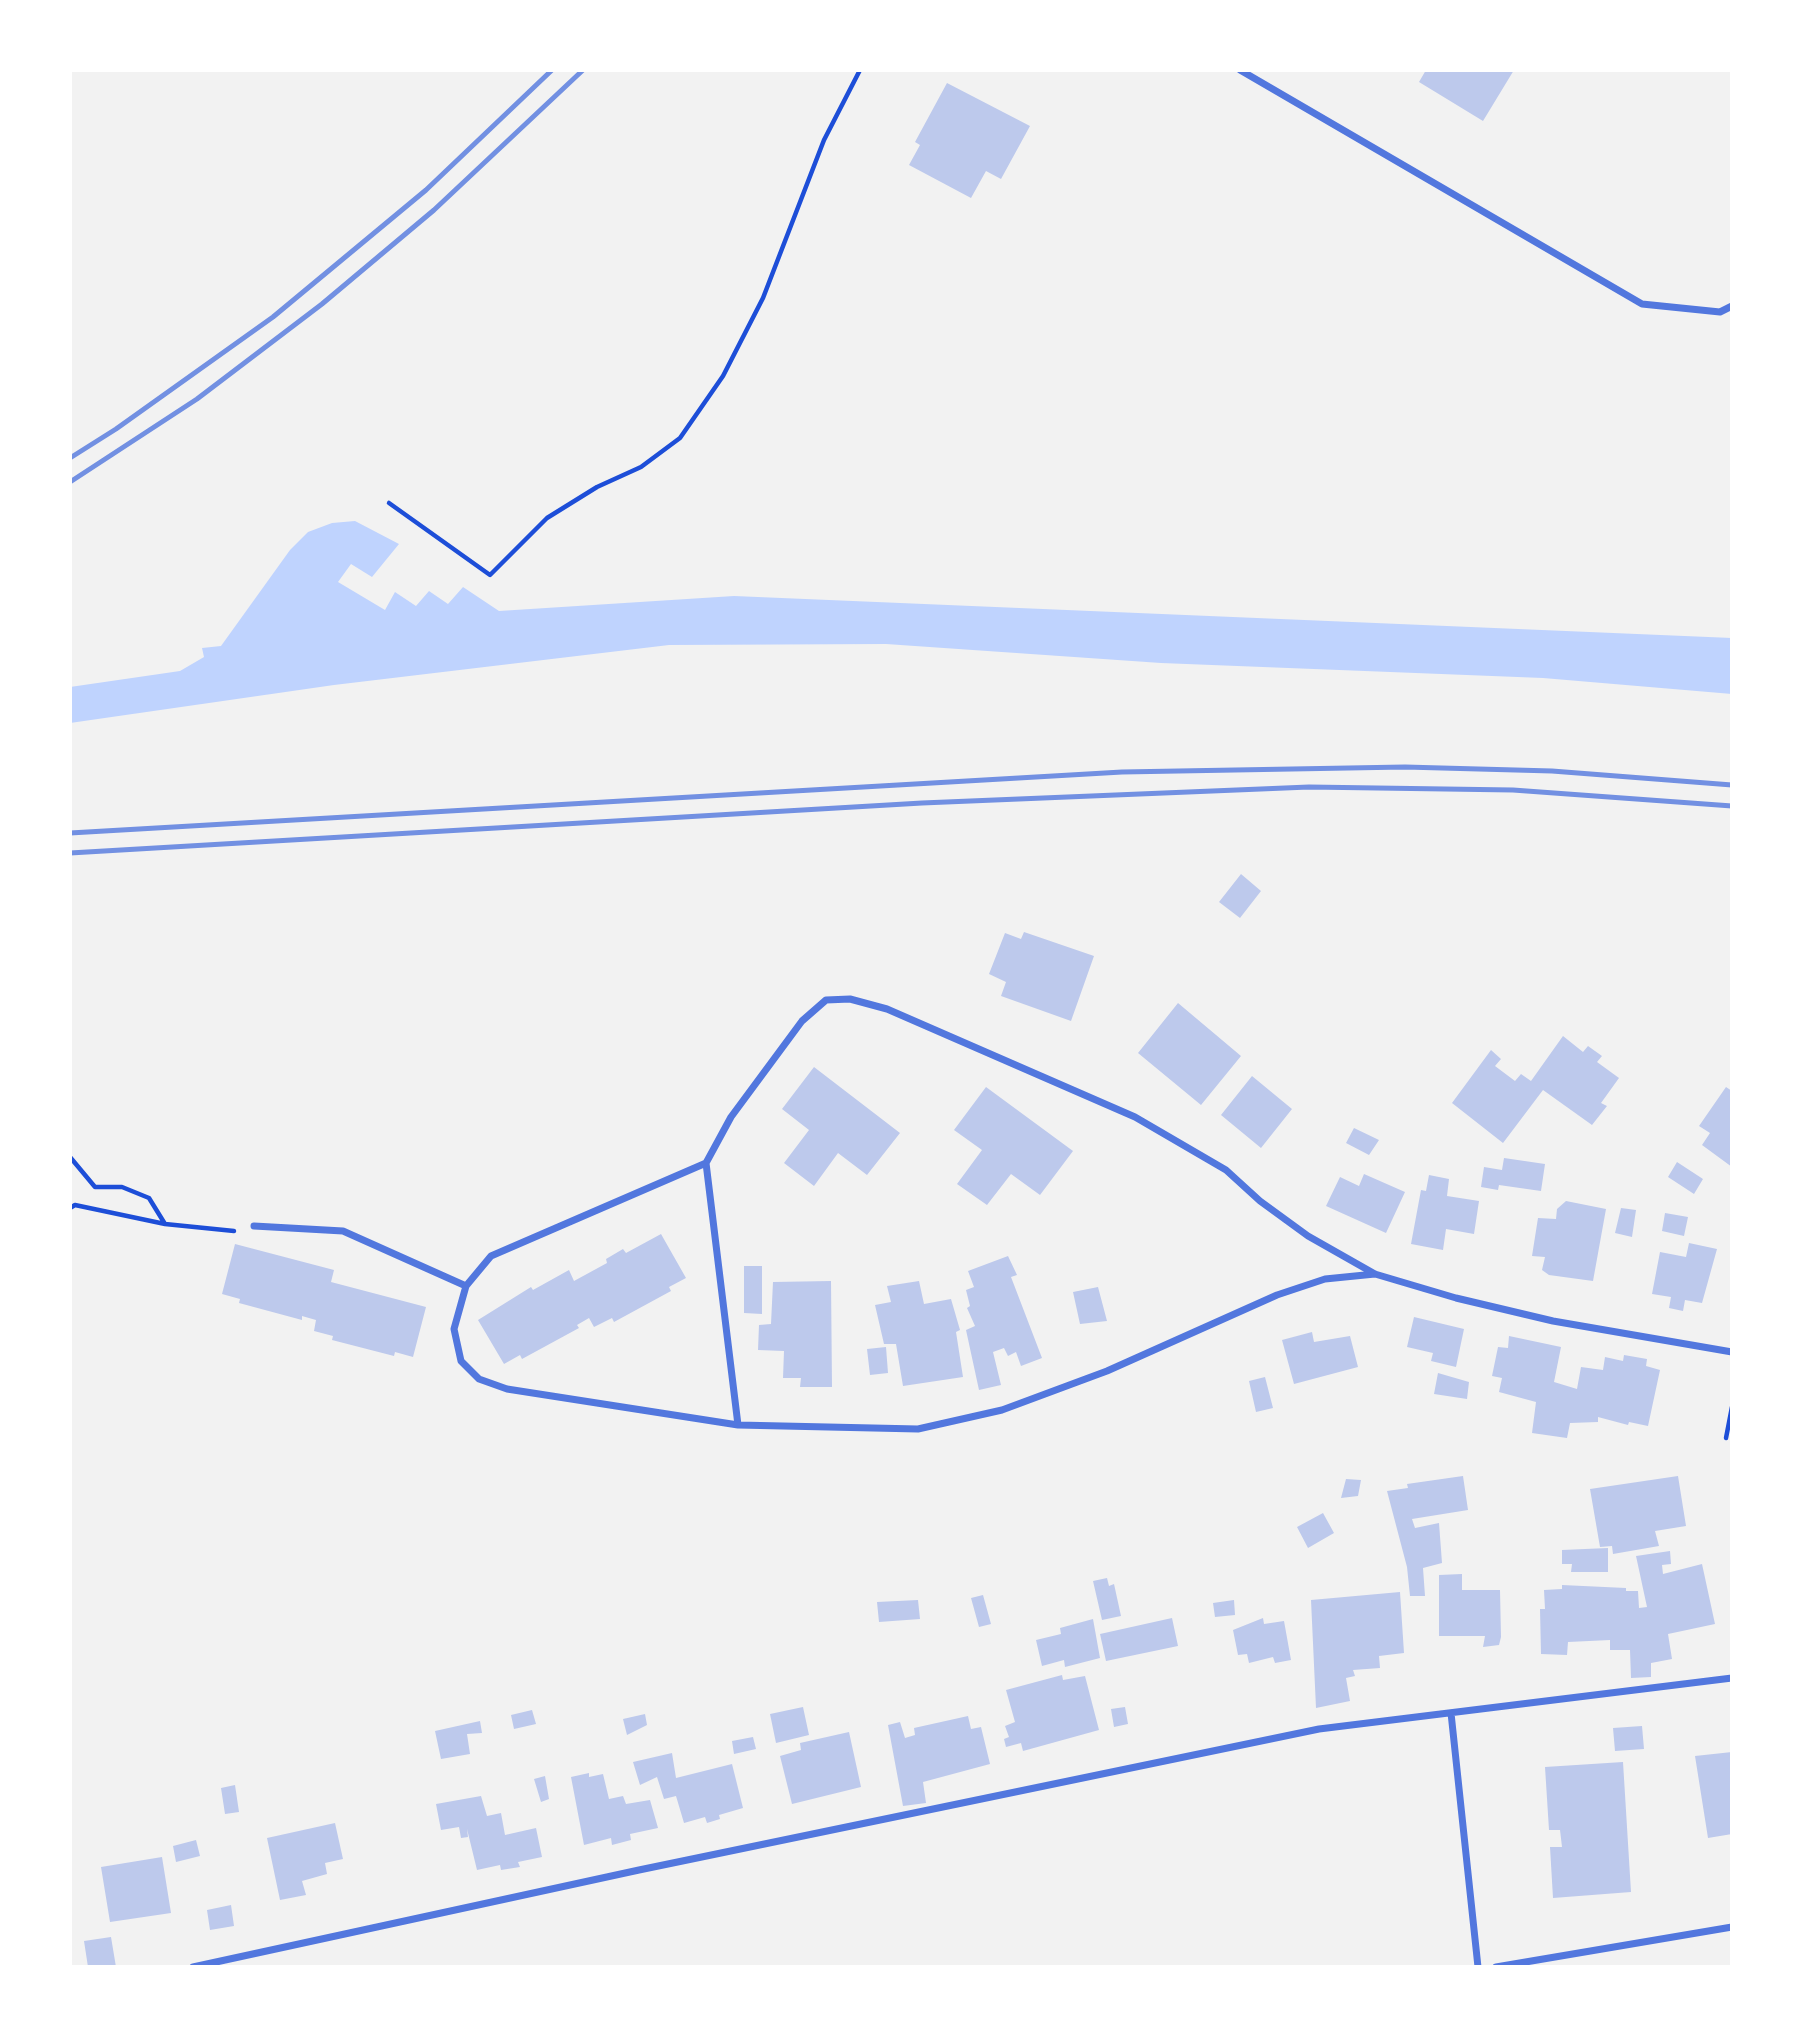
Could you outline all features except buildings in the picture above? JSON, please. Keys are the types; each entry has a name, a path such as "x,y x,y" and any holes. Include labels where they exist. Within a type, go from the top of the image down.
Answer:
{"street":[{"path":"1240,70 1642,304 1720,312 1732,306"},
{"path":"738,1425 706,1163 731,1117 802,1021 826,1000 850,999 887,1009 1135,1117 1226,1170 1260,1202 1308,1236 1375,1273 1456,1298 1553,1321 1732,1352"},
{"path":"706,1163 491,1256 466,1286 454,1329 461,1361 479,1379 507,1389 738,1425 918,1429 1002,1410 1107,1371 1276,1295 1325,1279 1375,1273"},
{"path":"254,1226 343,1231 466,1286"},
{"path":"193,1967 639,1870 1319,1729 1732,1678"},
{"path":"1451,1713 1478,1967"},
{"path":"1496,1967 1732,1927"}],"path":[{"path":"389,503 490,575 547,518 597,487 641,467 680,438 723,376 763,298 824,140 860,70"},
{"path":"70,1157 95,1187 122,1187 149,1198 165,1224"},
{"path":"70,1208 75,1205 165,1224 231,1232 254,1226"},
{"path":"1726,1437 1732,1407"}],"water":[{"path":"355,521 399,544 372,577 351,564 338,582 385,610 395,592 416,606 429,591 448,604 463,587 499,611 734,596 1732,638 1732,694 1543,678 1161,663 886,644 669,645 334,685 70,723 70,687 180,671 204,657 202,648 221,646 290,550 308,532 332,523"}],"railway":[{"path":"70,458 116,429 273,317 426,190 552,70"},
{"path":"70,482 197,399 322,304 434,210 583,70"},
{"path":"70,833 1122,772 1405,767 1552,771 1732,785"},
{"path":"70,853 922,803 1309,787 1513,790 1732,806"}]}
